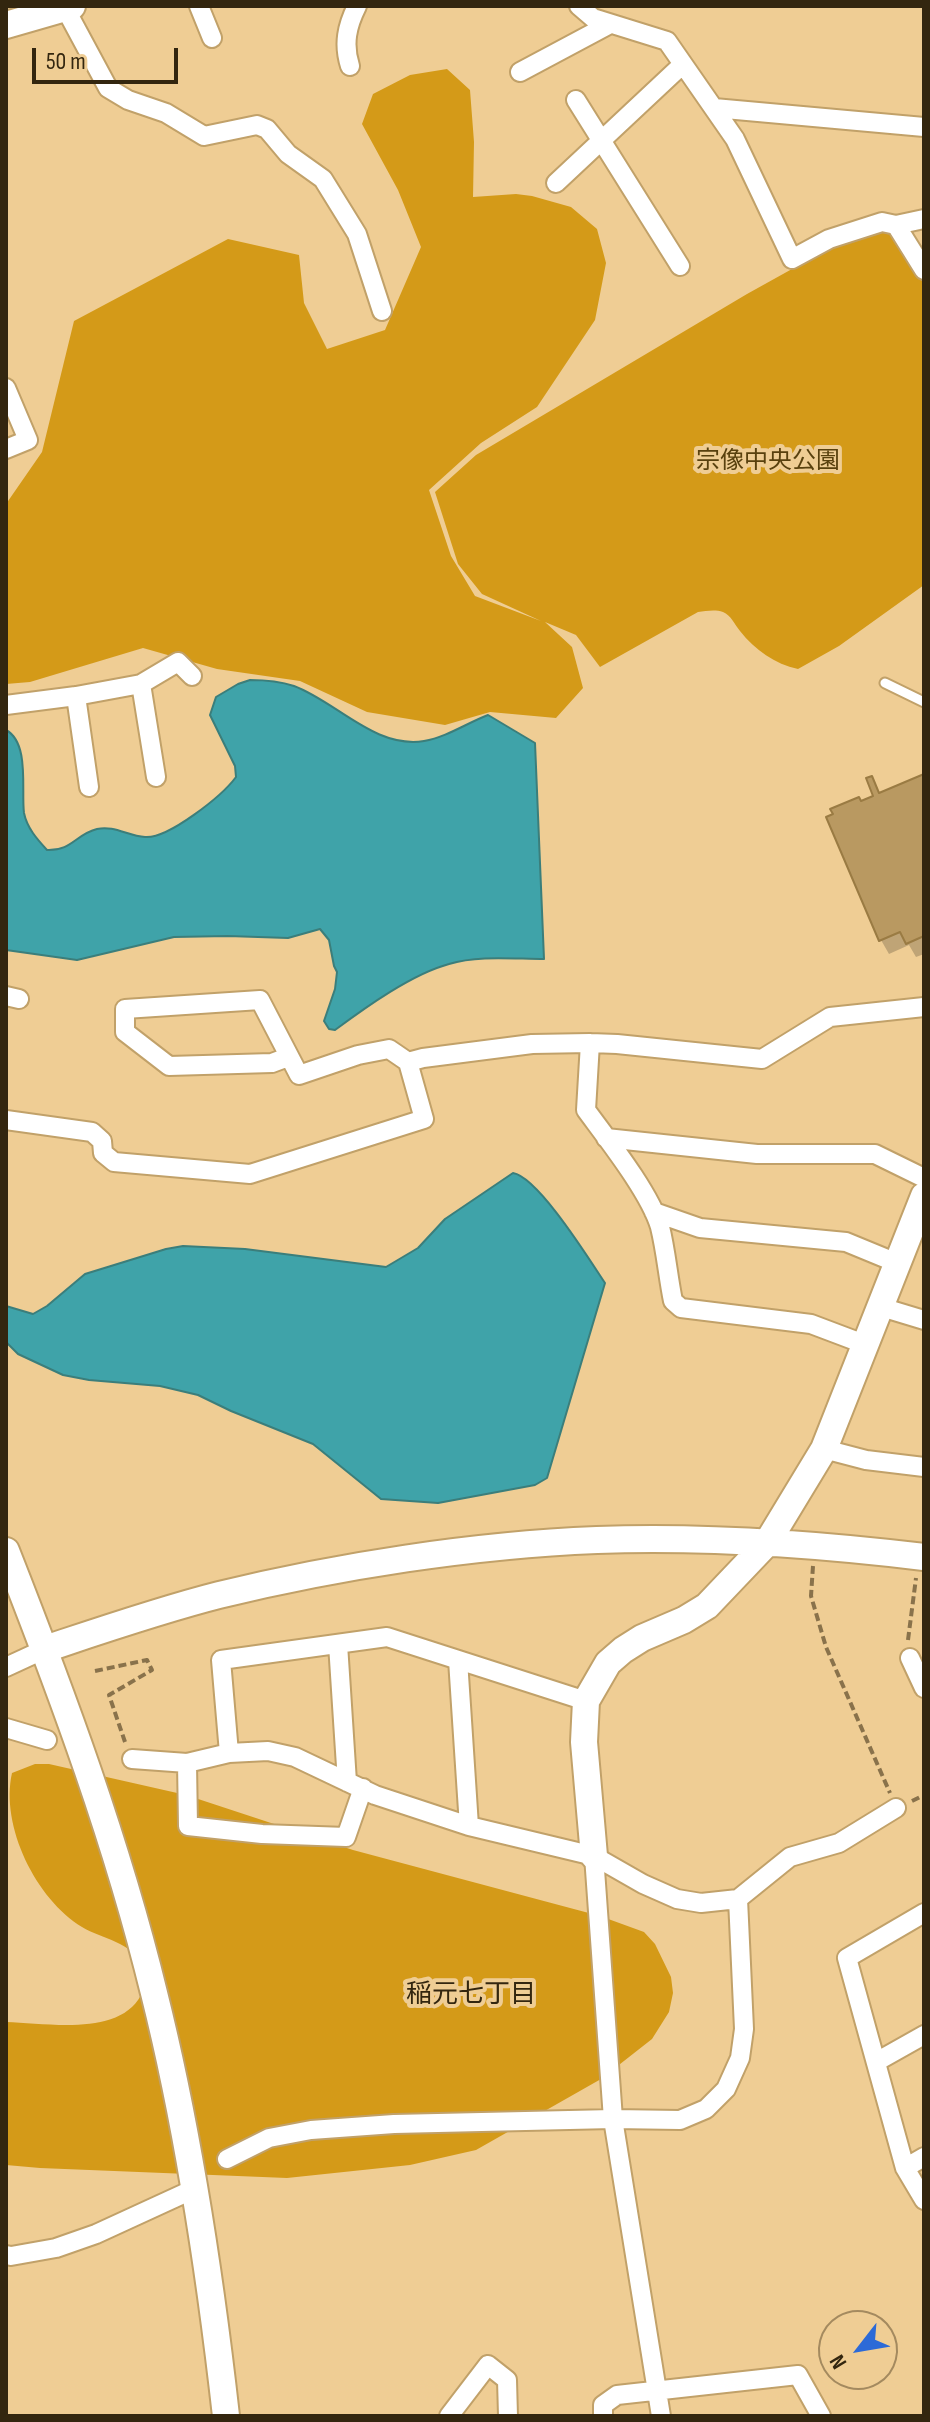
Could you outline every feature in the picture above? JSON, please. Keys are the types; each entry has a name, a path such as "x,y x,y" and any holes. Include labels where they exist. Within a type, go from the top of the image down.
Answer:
{"street":[{"path":"199,6 212,38"},
{"path":"350,66 345,49 349,22 357,6"},
{"path":"579,6 593,18 667,41 735,139 792,259 829,239 882,222 896,225 924,219"},
{"path":"6,25 69,7 108,88 128,100 166,113 204,136 257,125 267,129 288,154 323,179 357,234 382,311"},
{"path":"520,72 610,24"},
{"path":"556,183 682,65"},
{"path":"576,100 680,266"},
{"path":"714,108 924,127"},
{"path":"896,225 924,270"},
{"path":"6,388 28,440 6,449"},
{"path":"6,705 141,684 178,662 192,676"},
{"path":"141,684 156,777"},
{"path":"76,696 89,787"},
{"path":"6,1120 92,1132 102,1141 103,1153 114,1162 250,1174 424,1119 408,1062 389,1049 358,1055 299,1075 260,1000 125,1009 125,1032 169,1066 272,1063 288,1057"},
{"path":"408,1062 532,1044 590,1043 762,1059 830,1017 924,1007"},
{"path":"590,1043 586,1110 654,1212 660,1227 673,1301 681,1308 811,1324 864,1344"},
{"path":"606,1138 757,1154 875,1154 924,1178"},
{"path":"661,2416 613,2119 584,1742 586,1701 608,1663 642,1638 684,1620 707,1606 767,1543 824,1449 924,1196"},
{"path":"654,1212 700,1228 846,1242 897,1263"},
{"path":"881,1307 924,1320"},
{"path":"824,1449 866,1460 924,1467"},
{"path":"6,1667 45,1649 218,1595 433,1555 597,1540 674,1539 815,1546 922,1557"},
{"path":"6,1551 88,1766 154,1992 184,2127 211,2286 226,2416"},
{"path":"229,1753 221,1660 387,1637 586,1701"},
{"path":"187,1763 188,1826 262,1834 346,1837 355,1785 338,1644"},
{"path":"917,1658 924,1688"},
{"path":"458,1660 469,1826"},
{"path":"6,1728 47,1740"},
{"path":"132,1759 187,1763 229,1753 268,1751 295,1757 375,1795 469,1826 594,1856 677,1899 701,1903 738,1899 790,1857 839,1843 896,1808"},
{"path":"227,2159 269,2138 311,2130 394,2124 680,2120 706,2109 726,2089 740,2058 744,2029 738,1899"},
{"path":"924,1913 847,1958 905,2168 924,2200"},
{"path":"876,2062 924,2035"},
{"path":"905,2168 924,2157"},
{"path":"6,2255 56,2248 96,2234 194,2189"},
{"path":"449,2416 488,2365 507,2380 508,2416"},
{"path":"603,2416 603,2405 617,2395 798,2375 821,2416"}],"lane":[{"path":"885,683 924,702"}],"path":[{"path":"815,1546 811,1596 826,1647 896,1808"},
{"path":"917,1658 906,1650 922,1557"},
{"path":"95,1671 147,1660 152,1670 109,1695 132,1759"}],"green space":[{"name":"宗像中央公園","path":"447,69 470,90 474,142 473,197 516,194 571,207 597,229 606,263 595,320 537,407 481,443 429,490 451,556 475,596 541,621 482,594 458,564 435,492 476,455 828,249 883,230 892,234 924,284 924,585 839,646 798,669 781,664 759,650 728,615 720,611 698,612 600,667 576,635 545,622 572,647 583,688 556,718 490,712 445,725 367,712 300,681 217,669 143,648 30,682 6,684 6,504 42,452 74,321 228,239 299,255 304,303 327,349 385,330 421,247 398,190 362,124 373,94 410,75"},
{"path":"35,1764 49,1764 186,1795 353,1850 600,1916 644,1932 655,1944 671,1977 673,1993 669,2012 652,2039 601,2079 476,2150 410,2165 287,2178 6,2165 6,2022 81,2025 99,2022 131,2008 141,1995 146,1981 143,1966 132,1951 82,1927 65,1915 36,1880 25,1859 11,1815 12,1773"}],"water":[{"path":"250,680 294,686 373,731 406,742 432,739 488,715 535,743 544,959 472,959 449,964 420,975 390,992 335,1030 329,1029 324,1021 335,989 337,972 329,940 320,929 288,938 174,937 77,960 6,950 6,730 19,745 25,818 47,850 62,848 90,831 103,828 145,837 155,836 194,815 236,777 235,766 210,715 216,697"},
{"path":"513,1173 536,1188 549,1203 605,1283 547,1478 535,1485 438,1503 381,1499 313,1444 198,1395 160,1386 63,1375 18,1354 6,1342 6,1306 33,1314 85,1274 166,1249 183,1246 245,1249 386,1267 418,1248 445,1219"}],"building":[{"path":"924,774 924,936 906,944 900,932 879,941 826,817 833,814 830,809 859,797 861,801 873,796 866,778 872,776 879,793"}],"district":[{"name":"稲元七丁目","path":"471,1995"}]}
